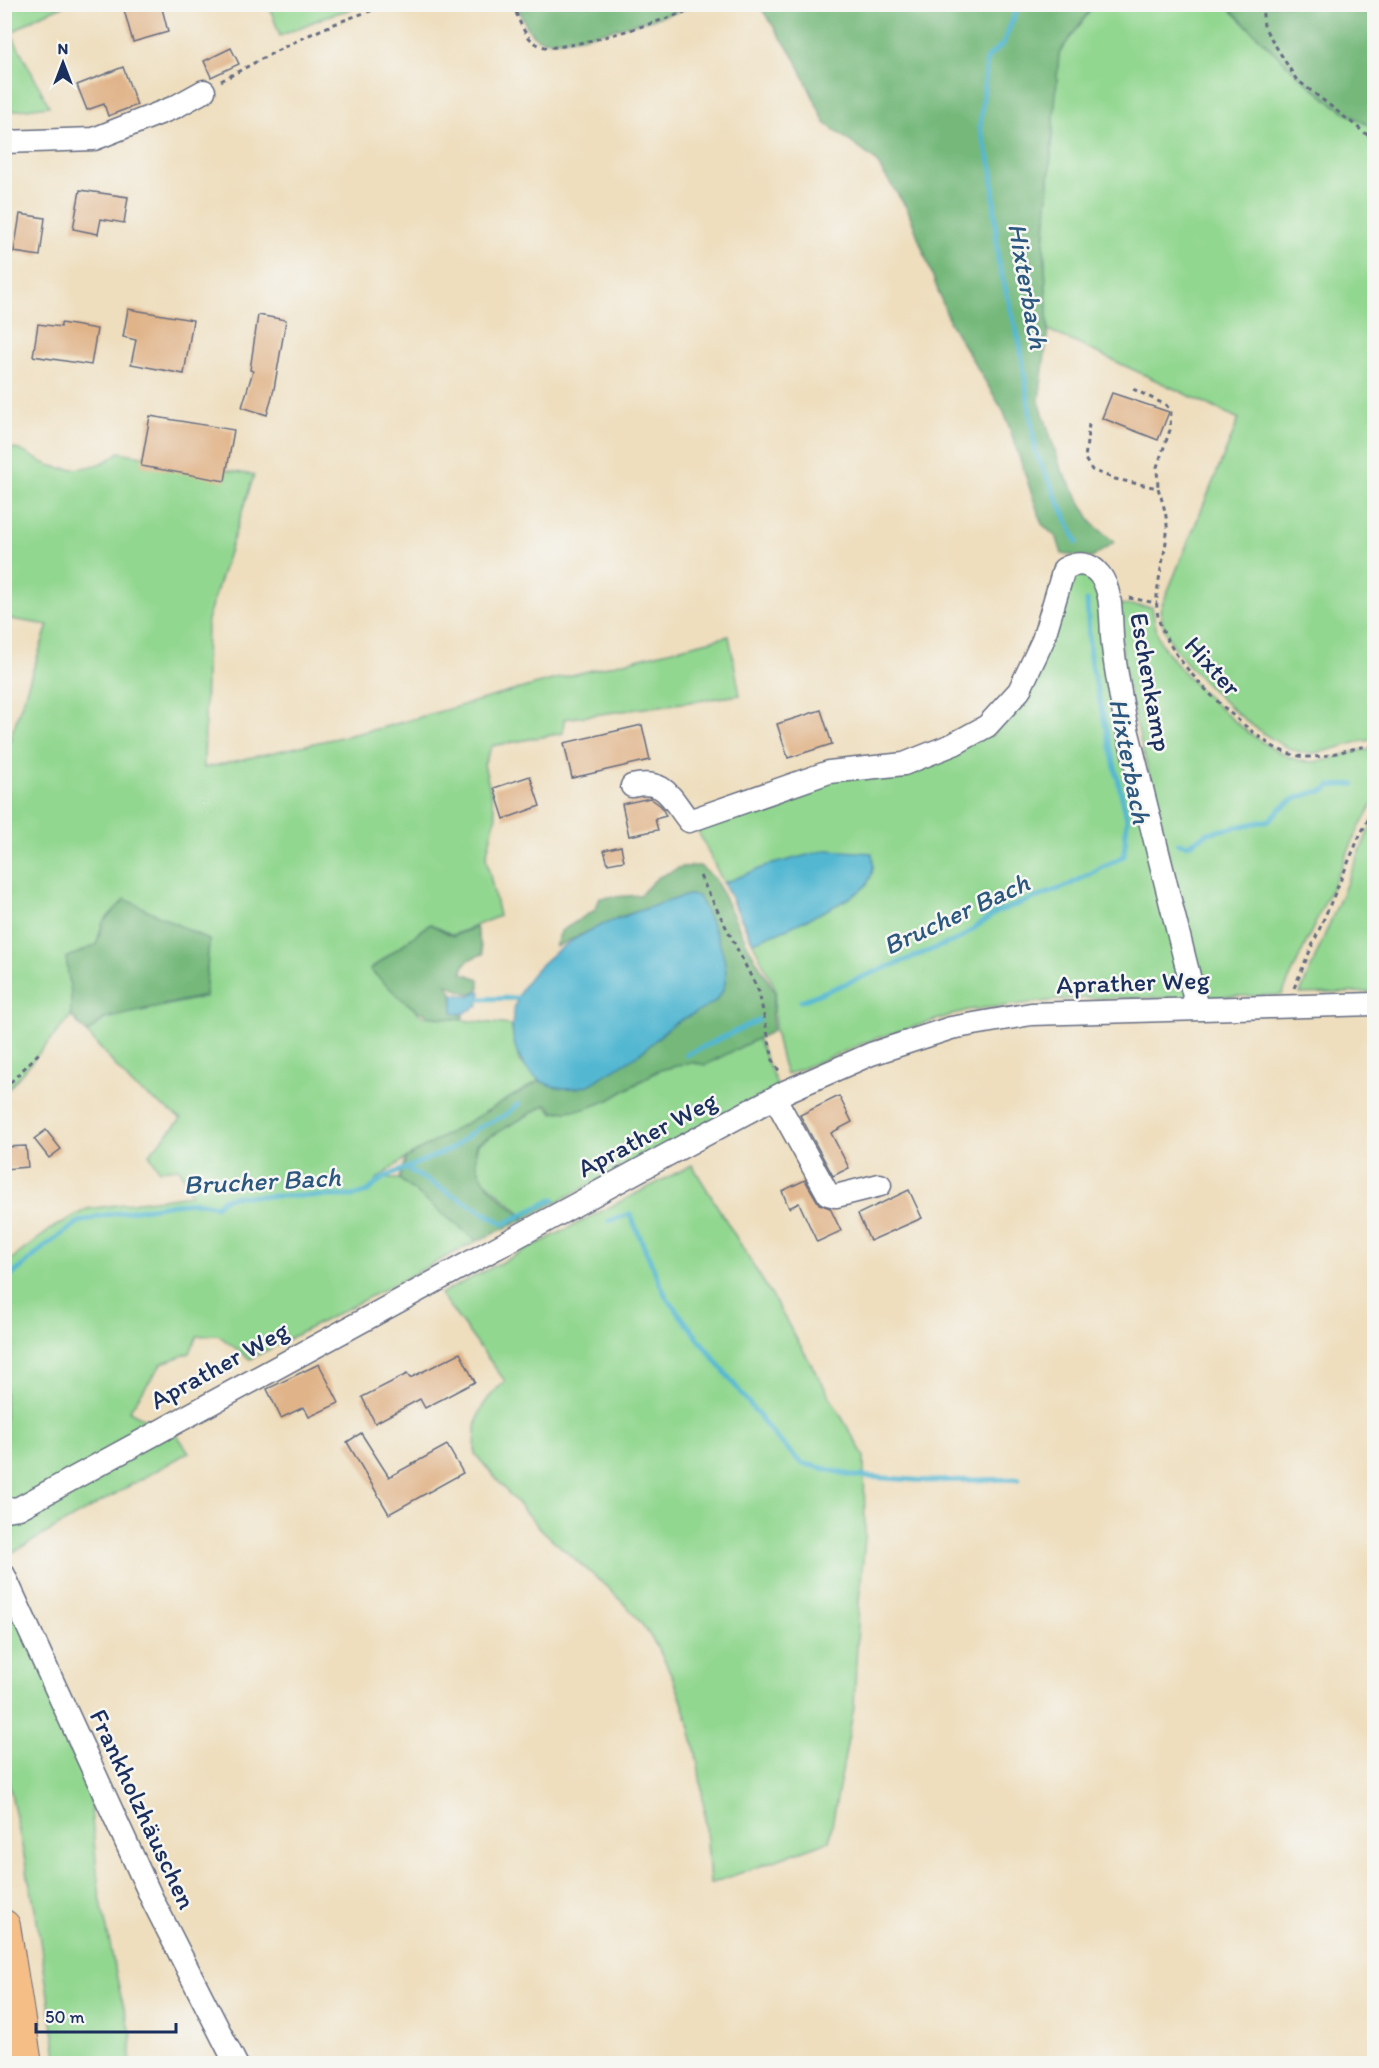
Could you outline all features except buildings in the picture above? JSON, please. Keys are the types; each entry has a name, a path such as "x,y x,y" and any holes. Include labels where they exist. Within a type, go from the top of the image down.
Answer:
{"highway":[{"path":"4,1926 26,2064"}],"street":[{"path":"4,142 94,139 175,107 204,91"},
{"name":"Eschenkamp","path":"632,786 649,782 662,787 689,821 829,772 904,764 944,748 987,726 1019,690 1043,640 1064,569 1074,563 1090,565 1101,576 1108,595 1117,678 1126,725 1197,1008"},
{"name":"Aprather Weg","path":"4,1510 19,1508 360,1320 781,1095 871,1054 951,1028 1030,1014 1374,1004"},
{"path":"781,1095 828,1194 836,1196 880,1185"},
{"name":"Frankholzhäuschen","path":"4,1575 154,1903 236,2064"}],"path":[{"path":"204,91 300,37 354,15 394,4"},
{"path":"513,4 524,32 533,41 545,47 570,44 680,16 705,4"},
{"path":"1262,4 1264,27 1296,79 1374,140"},
{"name":"Hixter","path":"1133,389 1166,405 1171,411 1170,430 1157,467 1158,488 1167,531 1157,603 1165,637 1180,661 1218,701 1269,744 1284,752 1307,757 1324,756 1360,746 1374,746"},
{"path":"1089,424 1085,459 1092,470 1115,479 1158,488"},
{"path":"1108,595 1157,603"},
{"path":"1287,1005 1360,835 1374,809"},
{"path":"700,876 759,992 781,1095"},
{"path":"4,1089 40,1052"}],"green space":[{"path":"269,4 366,5 327,16 280,36"},
{"path":"4,5 65,5 37,17 11,33 49,106 5,112"},
{"path":"517,5 695,5 678,12 607,31 550,41 539,39 531,33"},
{"path":"759,5 1094,5 1059,53 1044,244 1048,330 1039,401 1061,469 1093,524 1114,542 1092,558 1062,554 1057,538 1042,524 1004,412 950,323 908,210 875,160 825,123 796,60"},
{"path":"1094,5 1226,5 1316,91 1356,119 1374,127 1374,740 1316,753 1290,749 1250,724 1230,707 1178,652 1166,634 1160,610 1239,419 1048,330 1044,244 1059,53"},
{"path":"1226,5 1374,5 1374,127 1356,119 1316,91"},
{"path":"5,447 18,449 46,464 60,468 88,467 106,461 119,452 254,475 207,620 204,768 381,728 552,680 729,636 740,695 564,719 563,733 492,746 484,764 496,816 486,857 499,916 453,935 430,924 370,969 422,1016 511,1025 519,1061 539,1081 406,1158 377,1179 399,1179 477,1241 250,1359 218,1335 197,1336 190,1353 162,1363 129,1411 177,1435 189,1452 6,1556 88,1751 87,1768 99,1891 120,1993 132,2036 130,2063 58,2063 36,1914 5,1764 5,1264 54,1227 87,1209 191,1195 179,1168 159,1170 149,1154 181,1119 132,1085 87,1033 105,1019 205,997 209,940 125,900 102,924 97,945 72,996 71,1016 5,1093 5,754 48,625 5,618"},
{"path":"1090,575 1098,586 1189,998 1078,998 968,1010 877,1038 786,1075 776,1033 774,1013 776,990 695,825 820,780 993,735 1074,576"},
{"path":"1116,604 1152,607 1161,643 1187,676 1225,713 1267,745 1286,755 1312,762 1357,751 1374,750 1374,802 1359,828 1282,995 1203,997 1127,685"},
{"path":"1374,818 1374,992 1300,994"},
{"path":"700,866 715,879 750,950 775,992 772,1014 773,1031 705,1065 691,1062 657,1071 611,1099 585,1109 554,1112 547,1104 477,1144 476,1156 482,1177 497,1195 525,1219 477,1241 399,1179 406,1158 539,1081 557,1087 643,1051 672,1025 716,1001 698,896 688,895 617,918 555,947 561,931 595,910 600,898 640,895 657,878 681,867"},
{"path":"125,899 209,940 205,996 105,1018 87,1033 71,1016 71,994 66,958 96,945 103,922"},
{"path":"430,924 453,936 476,927 483,954 466,962 462,973 479,979 479,990 468,994 447,984 452,992 453,1012 463,1015 463,1018 447,1019 422,1012 401,999 370,970"},
{"path":"757,1038 778,1087 526,1218 483,1179 474,1161 478,1144 545,1105 553,1113 587,1108 609,1100 660,1070 689,1063 707,1064"},
{"path":"692,1165 769,1291 864,1456 865,1538 859,1601 854,1707 829,1841 710,1884 701,1781 695,1748 675,1683 660,1652 630,1610 538,1526 475,1454 477,1420 488,1398 505,1381 440,1294"}],"water":[{"path":"827,850 872,853 873,869 867,884 860,891 832,907 753,942 724,883 769,865"},
{"path":"688,895 698,896 716,934 725,964 726,978 723,991 715,1001 676,1023 640,1053 589,1085 563,1088 544,1082 529,1071 518,1056 513,1037 513,1017 518,997 529,978 544,961 581,935 602,925"},
{"path":"478,991 481,992 478,1006 462,1014 453,1012 453,994 469,996"}],"waterway":[{"name":"Hixterbach","path":"1019,4 1003,44 987,58 980,128 992,168 998,260 1020,344 1036,453 1077,542"},
{"name":"Brucher Bach","path":"801,1001 959,939 997,912 1067,886 1124,856 1127,819 1090,659 1087,601"},
{"name":"Brucher Bach","path":"1178,843 1188,845 1208,833 1270,820 1295,799 1326,790 1330,786 1354,784"},
{"path":"479,999 517,998"},
{"name":"Brucher Bach","path":"686,1055 759,1020"},
{"name":"Brucher Bach","path":"4,1282 48,1244 79,1222 100,1216 196,1202 216,1206 222,1200 234,1196 353,1196 367,1192 383,1178 451,1149 478,1128 504,1116 519,1104"},
{"path":"407,1169 504,1224 554,1199"},
{"path":"609,1221 630,1214 666,1297 773,1434 801,1463 855,1476 929,1481 1019,1479"}]}
